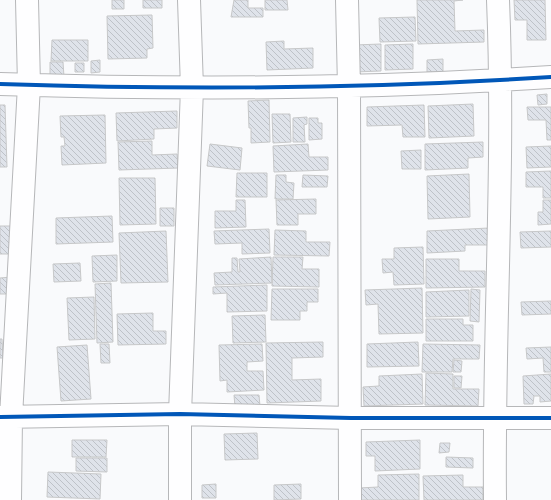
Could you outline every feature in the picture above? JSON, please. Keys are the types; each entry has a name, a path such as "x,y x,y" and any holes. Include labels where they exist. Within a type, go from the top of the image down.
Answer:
{"street":[{"path":"10,500 6,417 30,85 27,0"},
{"path":"180,500 180,414 192,88 190,0"},
{"path":"347,0 351,418 350,500"},
{"path":"495,500 494,416 501,80 498,0"},
{"path":"0,84 192,88 349,87 551,77"},
{"path":"6,417 180,414 351,418 494,416 551,418"}],"building":[{"path":"112,0 124,0 124,9 112,9"},
{"path":"143,0 162,0 162,8 143,8"},
{"path":"234,0 248,0 248,8 263,8 263,17 231,17"},
{"path":"265,0 287,0 288,10 265,10"},
{"path":"417,0 463,0 454,1 455,31 484,30 484,42 418,44"},
{"path":"514,0 545,0 546,40 527,40 527,20 515,20"},
{"path":"152,15 153,48 147,49 147,58 108,59 107,16"},
{"path":"415,17 416,41 380,42 379,18"},
{"path":"52,40 88,40 88,61 51,61"},
{"path":"284,41 284,49 313,48 313,68 267,70 266,42"},
{"path":"381,44 381,71 354,72 354,45"},
{"path":"413,44 413,69 385,70 385,45"},
{"path":"443,59 443,72 427,72 427,60"},
{"path":"100,60 100,72 91,73 91,61"},
{"path":"50,62 63,62 64,77 50,76"},
{"path":"75,63 84,63 84,72 75,72"},
{"path":"547,94 547,104 538,105 537,95"},
{"path":"269,100 270,142 251,143 248,101"},
{"path":"473,104 474,136 429,138 428,106"},
{"path":"0,105 5,105 7,167 0,167"},
{"path":"424,105 425,137 403,137 402,125 367,126 367,107"},
{"path":"527,107 551,107 551,140 547,140 546,120 528,120"},
{"path":"177,111 177,128 154,129 154,139 117,141 116,113"},
{"path":"272,114 290,114 291,142 273,143"},
{"path":"105,115 106,163 62,165 61,146 65,146 64,137 61,137 60,116"},
{"path":"307,117 307,124 304,125 305,142 293,142 293,118"},
{"path":"309,118 318,118 318,123 322,123 322,139 309,140"},
{"path":"152,141 152,155 177,154 178,168 119,170 118,142"},
{"path":"483,142 483,157 468,158 468,168 425,170 425,144"},
{"path":"210,144 242,148 240,170 207,166"},
{"path":"308,144 309,157 328,157 328,170 274,172 273,146"},
{"path":"551,146 551,167 527,168 526,147"},
{"path":"421,150 421,169 402,169 401,151"},
{"path":"551,171 551,198 543,198 543,187 526,187 526,172"},
{"path":"237,173 267,173 267,197 236,197"},
{"path":"469,174 470,217 428,219 427,176"},
{"path":"276,175 286,175 286,182 294,183 293,199 275,199"},
{"path":"303,175 328,176 327,187 302,187"},
{"path":"119,178 155,178 156,224 120,225"},
{"path":"316,199 316,214 298,214 298,225 277,225 276,200"},
{"path":"236,200 245,200 246,227 215,228 215,211 236,211"},
{"path":"543,200 551,200 551,224 538,225 538,212 543,212"},
{"path":"160,208 174,208 174,226 160,226"},
{"path":"112,216 113,242 56,244 56,218"},
{"path":"0,226 11,226 11,254 0,254"},
{"path":"489,228 489,245 465,245 465,251 427,253 427,231"},
{"path":"269,229 270,253 242,254 242,243 215,244 214,231"},
{"path":"275,230 306,231 306,242 330,242 329,256 274,255"},
{"path":"166,231 168,282 121,283 119,233"},
{"path":"551,231 551,247 521,248 520,232"},
{"path":"423,247 424,284 394,285 393,272 383,273 382,259 394,259 394,248"},
{"path":"117,255 117,281 93,282 92,256"},
{"path":"271,257 272,283 215,285 214,273 232,272 232,258 237,258 238,272 240,272 239,259"},
{"path":"273,257 303,257 302,269 319,269 319,287 272,286"},
{"path":"426,259 459,259 459,271 485,271 485,287 426,288"},
{"path":"80,263 81,281 54,282 53,264"},
{"path":"11,277 12,294 0,294 0,278"},
{"path":"111,283 113,342 97,343 95,284"},
{"path":"267,285 267,311 227,312 227,293 213,294 213,287"},
{"path":"422,288 423,333 379,334 378,304 366,305 365,290"},
{"path":"272,289 318,289 318,302 307,302 307,311 300,311 300,320 271,320"},
{"path":"471,289 480,290 479,322 470,321"},
{"path":"469,290 469,316 426,317 426,292"},
{"path":"94,297 95,339 69,340 67,298"},
{"path":"551,301 551,314 522,315 521,302"},
{"path":"153,313 153,331 166,331 166,344 118,345 117,314"},
{"path":"265,315 266,342 233,343 232,316"},
{"path":"426,319 463,319 463,325 473,325 473,341 426,341"},
{"path":"0,339 2,339 3,358 0,358"},
{"path":"323,342 323,357 292,358 292,380 321,379 321,401 267,403 266,343"},
{"path":"418,342 419,366 367,367 367,344"},
{"path":"100,344 109,344 110,363 101,363"},
{"path":"262,344 263,361 247,362 247,371 263,371 264,390 227,392 227,380 220,381 219,345"},
{"path":"423,344 480,345 479,359 453,359 452,372 422,372"},
{"path":"87,345 91,399 61,401 57,347"},
{"path":"551,347 551,372 544,372 543,358 527,359 526,348"},
{"path":"454,360 462,361 461,372 453,372"},
{"path":"426,373 453,374 453,389 479,389 478,406 425,405"},
{"path":"422,374 423,404 364,406 363,387 379,386 379,376"},
{"path":"551,374 551,401 540,402 540,396 534,396 533,404 524,404 523,376"},
{"path":"454,376 462,376 461,388 454,388"},
{"path":"234,395 259,395 260,406 235,407"},
{"path":"257,433 258,459 225,460 224,434"},
{"path":"72,440 107,440 106,457 72,457"},
{"path":"420,440 420,469 375,471 375,456 366,456 366,442"},
{"path":"440,443 450,443 449,452 439,453"},
{"path":"446,457 473,458 473,468 446,467"},
{"path":"76,458 107,458 107,472 76,471"},
{"path":"48,472 101,474 100,499 47,497"},
{"path":"419,474 419,500 359,500 359,488 378,487 378,475"},
{"path":"463,475 463,487 483,487 483,500 424,500 423,476"},
{"path":"216,484 216,498 202,498 202,485"},
{"path":"301,484 301,499 274,500 274,485"}],"cycle path":[{"path":"0,84 207,88 413,84 551,77"},
{"path":"0,417 180,414 351,418 551,418"}]}
